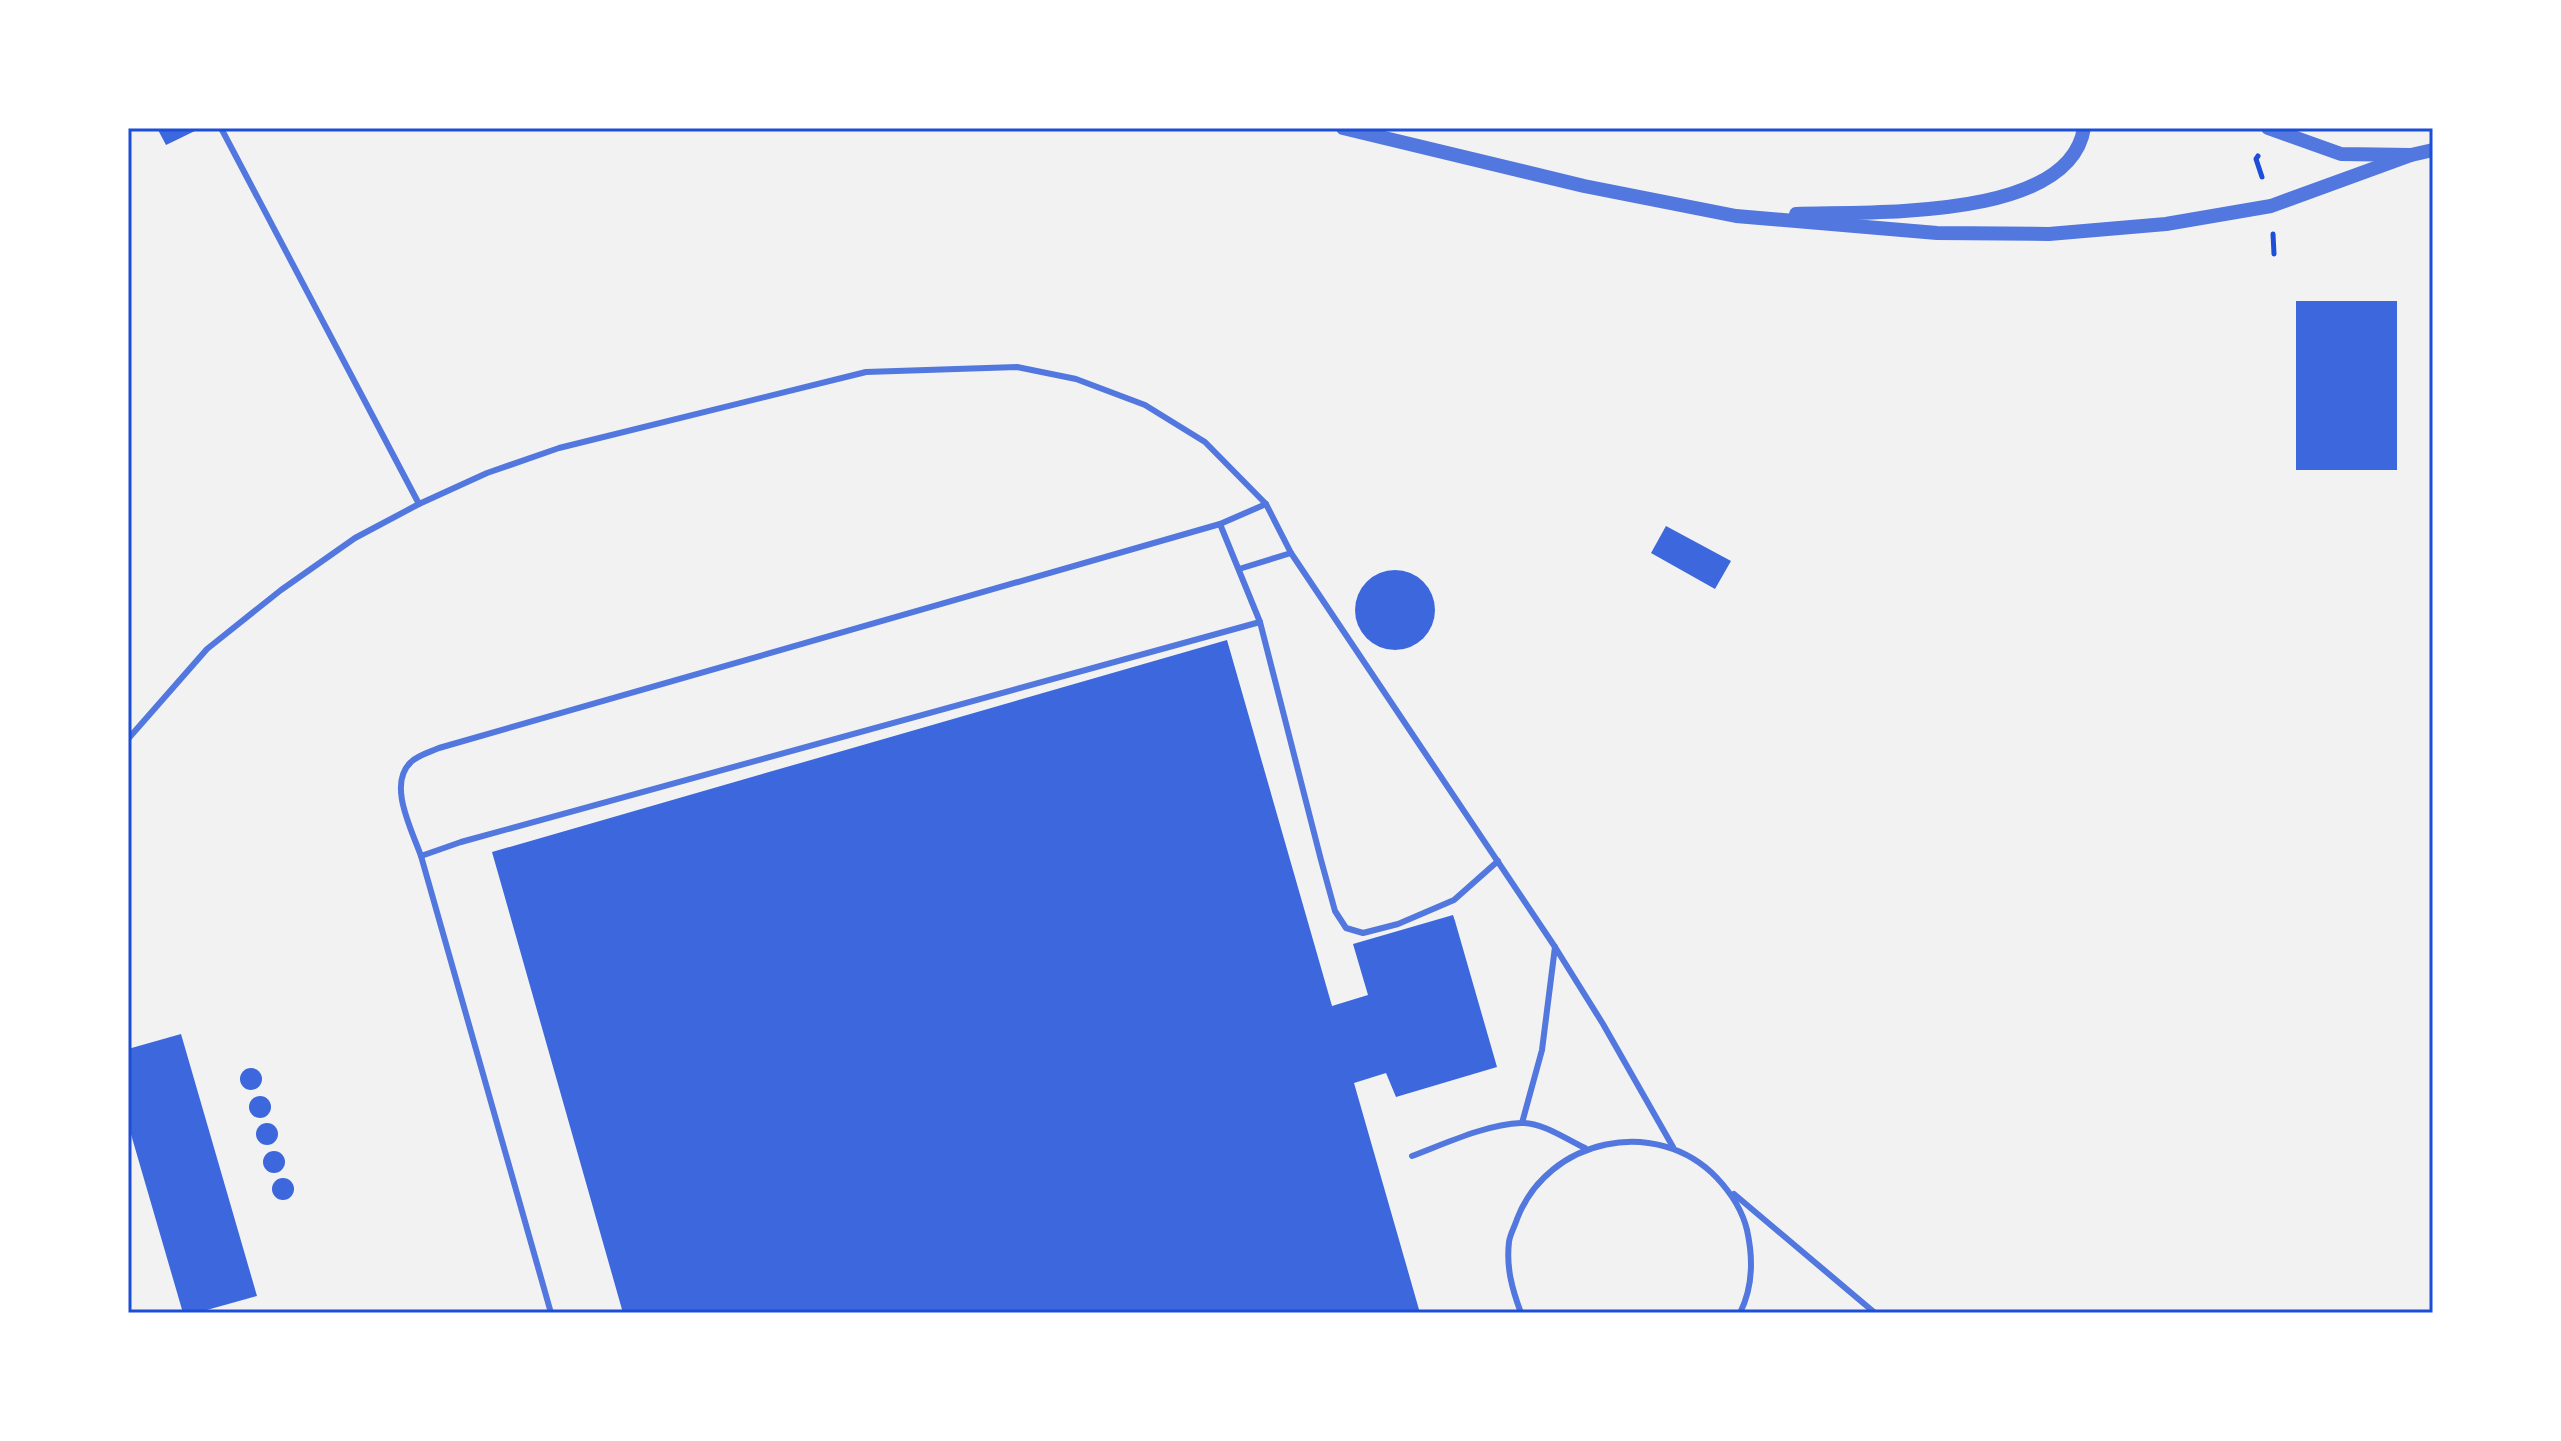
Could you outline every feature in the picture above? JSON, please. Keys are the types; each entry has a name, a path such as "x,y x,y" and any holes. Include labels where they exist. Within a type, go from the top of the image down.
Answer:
{"street":[{"path":"1343,128 1584,186 1736,216 1937,233 2049,234 2166,224 2271,206 2411,155 2433,150"},
{"path":"1736,216 1959,206 1994,199 2030,189 2052,175 2071,160 2082,140 2084,128"},
{"path":"2268,128 2341,154 2411,155"}],"lane":[{"path":"221,128 419,504"},
{"path":"128,739 207,649 281,590 355,538 487,473 559,448 866,372 1017,367 1076,379 1145,405 1205,442 1266,504 1291,553 1555,947 1673,1147"},
{"path":"551,1313 404,804 400,786 402,773 413,760 439,748 1220,524 1266,504"},
{"path":"1220,524 1260,622 1335,911 1346,928 1363,933 1398,924 1454,900 1498,861"},
{"path":"1239,569 1291,553"},
{"path":"421,856 461,842 1260,622"},
{"path":"1522,1123 1542,1050 1555,947"},
{"path":"1412,1156 1457,1139 1522,1123 1547,1129 1585,1148"},
{"path":"1521,1313 1509,1281 1509,1240 1524,1202 1550,1170 1585,1148 1625,1140 1673,1147 1704,1164 1729,1190 1875,1313"},
{"path":"1729,1190 1744,1218 1751,1248 1751,1279 1740,1313"}],"building":[{"path":"157,128 201,128 166,145"},
{"path":"2296,301 2397,301 2397,470 2296,470"},
{"path":"1666,526 1731,561 1715,589 1651,553"},
{"path":"1387,570 1403,570 1424,581 1435,602 1435,618 1424,639 1403,650 1387,650 1373,644 1361,632 1355,618 1355,602 1361,588 1373,576"},
{"path":"1227,640 1332,1006 1368,995 1353,944 1453,915 1497,1067 1396,1097 1386,1073 1354,1083 1420,1313 623,1313 492,852"},
{"path":"181,1034 257,1296 196,1313 183,1313 128,1124 128,1049"},
{"path":"251,1068 259,1071 262,1079 259,1087 251,1090 243,1087 240,1079 243,1071"},
{"path":"260,1096 268,1099 271,1107 268,1115 260,1118 252,1115 249,1107 252,1099"},
{"path":"267,1123 275,1126 278,1134 275,1142 267,1145 259,1142 256,1134 259,1126"},
{"path":"274,1151 282,1154 285,1162 282,1170 274,1173 266,1170 263,1162 266,1154"},
{"path":"283,1178 291,1181 294,1189 291,1197 283,1200 275,1197 272,1189 275,1181"}]}
